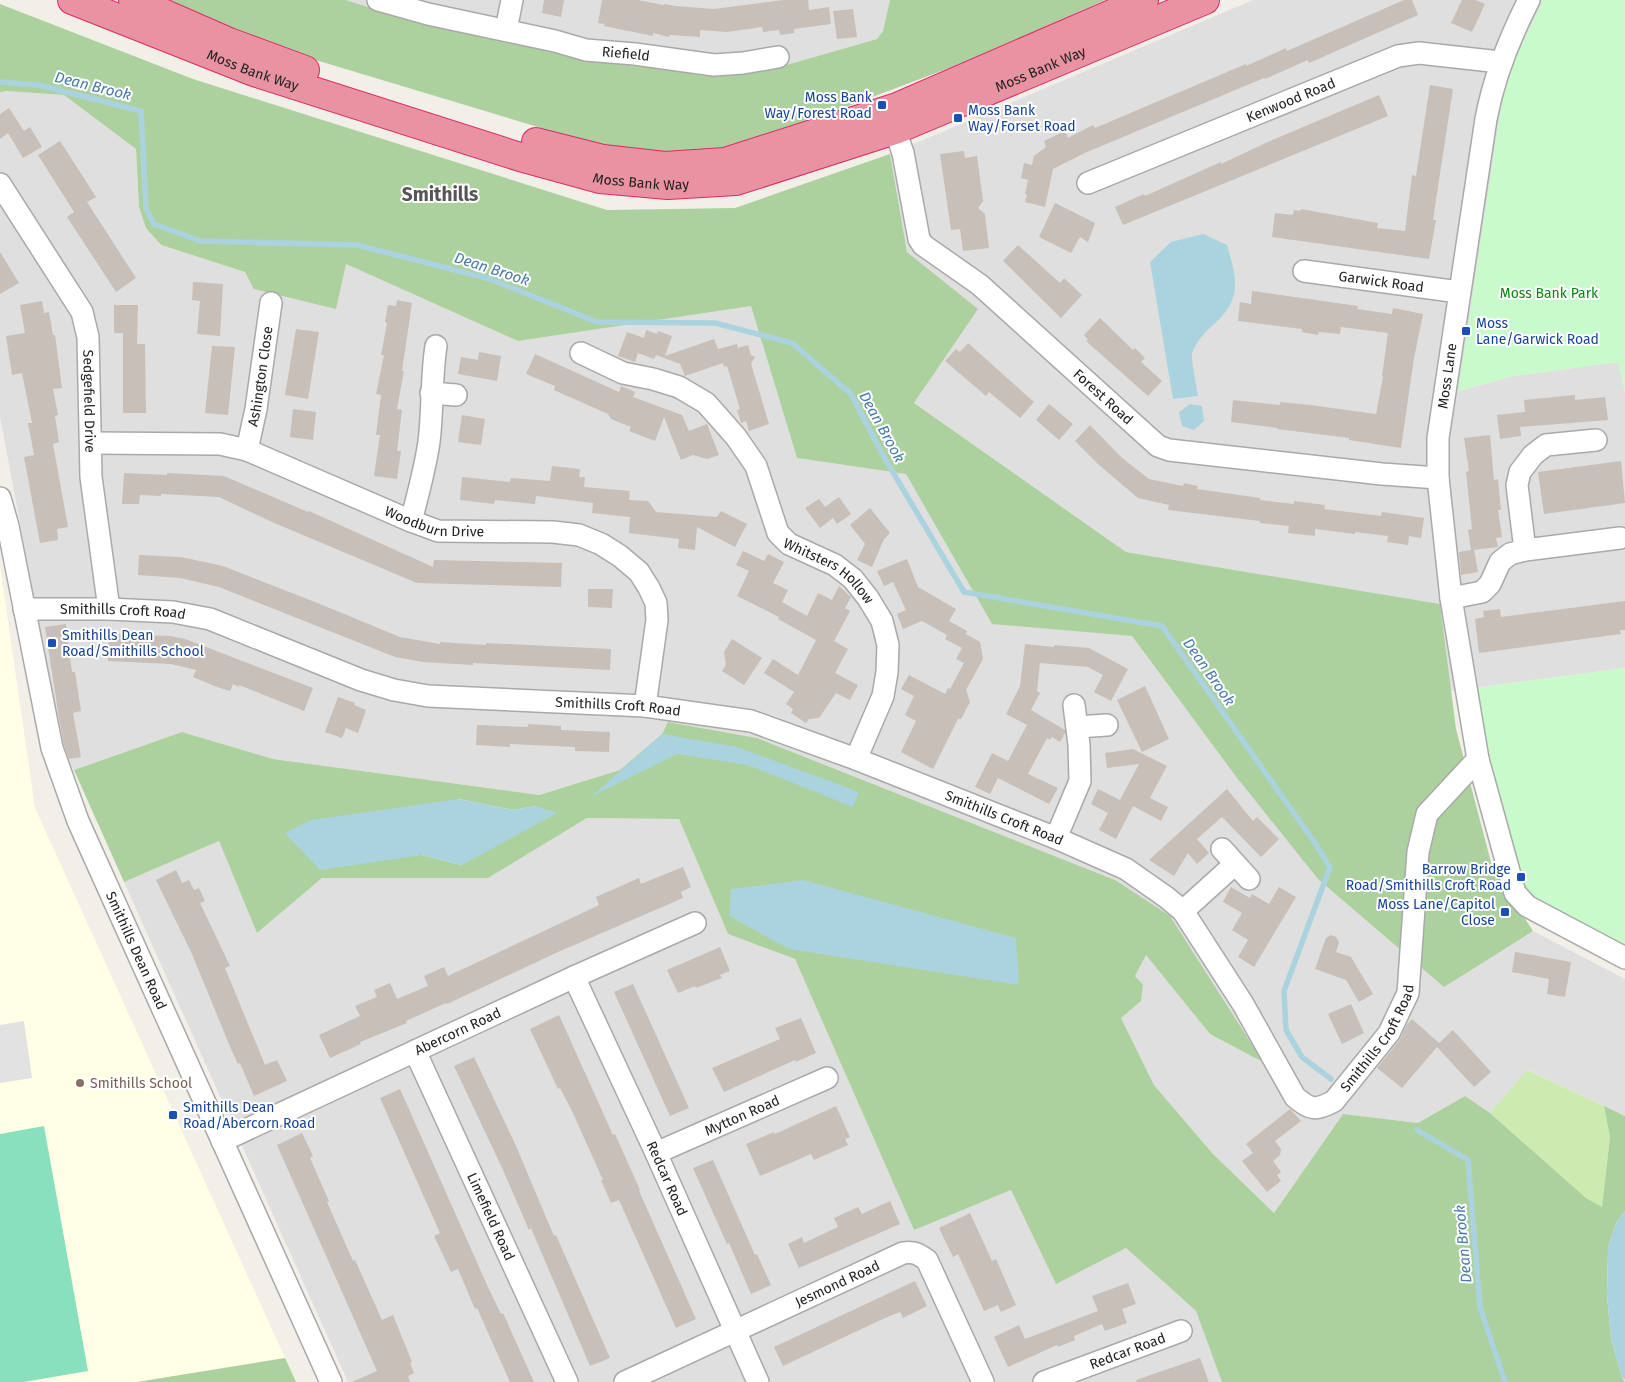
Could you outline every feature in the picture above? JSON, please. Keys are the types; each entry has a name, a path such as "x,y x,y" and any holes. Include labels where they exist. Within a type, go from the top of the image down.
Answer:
{"highway":[{"name":"Moss Bank Way","path":"72,0 254,72 520,157 600,179 668,185 736,181 895,130 1205,0"},
{"name":"Moss Bank Way","path":"133,0 229,42 300,68 536,142 603,159 665,166 725,162 897,107 1144,0"}],"street":[{"name":"Riefield","path":"378,0 428,14 555,41 586,50 636,54 700,64 730,64 745,54 778,57"},
{"path":"506,30 512,0"},
{"name":"Moss Lane","path":"1529,0 1516,24 1500,62 1486,120 1438,438 1438,478 1451,598 1478,759 1515,893 1527,906 1625,958"},
{"name":"Kenwood Road","path":"1088,183 1398,56 1419,53 1500,62"},
{"name":"Forest Road","path":"895,130 904,153 919,239 923,245 980,285 1158,446 1169,450 1382,474 1438,478"},
{"name":"Sedgefield Drive","path":"0,184 24,206 82,312 88,337 92,443 91,477 109,609"},
{"name":"Garwick Road","path":"1304,271 1459,292"},
{"name":"Ashington Close","path":"246,450 256,409 272,303"},
{"path":"411,521 428,449 436,346"},
{"name":"Whitsters Hollow","path":"589,353 623,373 653,378 678,387 706,403 736,437 756,466 778,533 790,544 835,565 853,579 868,598 882,621 888,645 887,672 882,696 856,759"},
{"path":"431,393 456,395"},
{"path":"1525,550 1517,486 1520,472 1533,454 1546,445 1596,440"},
{"name":"Woodburn Drive","path":"92,443 220,444 246,450 438,531 553,532 579,535 601,544 620,556 639,572 656,602 657,620 645,706"},
{"name":"Smithills Dean Road","path":"0,498 8,526 52,748 78,821 331,1382"},
{"path":"1451,598 1482,592 1490,584 1500,562 1510,554 1525,550 1620,538"},
{"name":"Smithills Croft Road","path":"24,610 109,609 173,612 210,618 361,680 394,690 428,696 645,706 752,721 856,759 1056,838 1126,869 1166,897 1183,911 1243,1004 1295,1097 1306,1107 1321,1108 1334,1101 1389,1033 1408,992 1418,852 1427,814 1478,759"},
{"path":"1056,838 1080,781 1079,745 1074,705"},
{"path":"1077,727 1106,724"},
{"path":"1183,911 1235,864"},
{"name":"Abercorn Road","path":"222,1141 574,976 695,923"},
{"name":"Redcar Road","path":"574,976 656,1153 758,1382"},
{"name":"Limefield Road","path":"415,1050 567,1382"},
{"name":"Mytton Road","path":"656,1153 827,1078"},
{"name":"Jesmond Road","path":"625,1382 903,1253 912,1251 927,1260 983,1382"},
{"name":"Redcar Road","path":"1044,1382 1181,1331"}],"shaded area":[{"path":"346,0 890,0 890,6 883,31 877,39 790,64 735,75 698,75 627,62 576,58"},
{"path":"1253,0 1543,0 1505,81 1459,391 1513,376 1619,362 1625,393 1625,668 1451,691 1440,604 1126,552 914,403 977,309 907,252 890,154"},
{"path":"0,92 64,95 136,149 139,208 160,245 246,272 346,264 518,341 751,305 797,458 906,474 992,623 1132,636 1234,774 1444,986 1533,931 1625,979 1625,1116 1528,1070 1490,1113 1465,1096 1418,1123 1343,1114 1274,1213 1213,1154 1154,1085 1121,1018 1135,976 1146,954 1210,1034 1115,880 757,738 668,722 662,734 620,770 539,795 273,759 182,732 74,770 64,755 0,417"},
{"name":"Smithills School","path":"0,566 35,808 285,1358 137,1382 0,1382"},
{"path":"587,818 679,819 728,934 795,959 914,1229 1011,1190 1056,1283 1126,1248 1196,1311 1222,1382 348,1382 124,882 219,841 258,932 322,878 488,878"},
{"path":"24,1021 32,1078 0,1083 0,1025"}],"green space":[{"path":"168,0 346,0 576,58 627,62 698,75 735,75 790,64 877,39 883,31 890,0 1105,0 968,61 787,129 717,150 660,153 608,148 279,49"},
{"name":"Moss Bank Park","path":"1543,0 1625,0 1625,393 1618,362 1513,376 1458,391 1505,81"},
{"path":"0,4 193,79 607,210 735,208 890,154 907,252 978,309 914,403 1126,552 1440,604 1456,729 1493,870 1533,931 1444,987 1318,879 1234,774 1132,636 992,624 906,474 797,458 751,306 518,341 346,264 336,309 254,289 245,272 161,245 146,228 139,207 136,149 64,95 0,92"},
{"path":"1625,668 1625,951 1530,901 1520,888 1475,688"},
{"path":"668,722 757,738 1115,880 1170,916 1263,1062 1210,1034 1146,955 1135,976 1143,985 1141,1001 1121,1018 1154,1085 1213,1154 1274,1213 1343,1114 1418,1123 1465,1096 1490,1113 1586,1198 1602,1207 1610,1137 1604,1106 1625,1116 1625,1211 1616,1223 1608,1248 1607,1295 1611,1338 1622,1378 1625,1382 1222,1382 1196,1311 1126,1248 1056,1284 1011,1190 914,1230 795,959 728,934 679,819 587,818 488,878 322,878 257,933 219,841 124,882 74,770 182,732 273,759 539,795 620,770 662,734","holes":["459,799 512,810 536,806 462,865 422,855"]},
{"path":"1527,1070 1604,1106 1610,1137 1602,1207 1586,1198 1490,1113"},
{"path":"44,1126 88,1371 24,1382 0,1382 0,1134"},
{"path":"285,1358 296,1382 137,1382"}],"water":[{"path":"1203,234 1227,245 1235,279 1235,288 1229,307 1203,335 1193,350 1192,363 1198,396 1173,399 1150,262 1171,242"},
{"path":"1190,404 1202,406 1204,421 1194,430 1182,426 1179,412"},
{"path":"662,734 737,747 859,792 853,807 748,765 677,754 592,796"},
{"path":"459,799 512,810 536,806 557,813 462,865 422,855 320,870 285,833 311,820"},
{"path":"803,880 1016,938 1019,985 789,949 729,916 731,889"},
{"path":"1625,1211 1625,1380 1622,1378 1611,1338 1607,1295 1608,1248 1616,1223"}],"building":[{"path":"544,0 564,0 561,17 542,13"},
{"path":"602,0 638,0 663,5 714,9 783,0 808,0 809,10 829,7 831,24 794,29 794,33 780,35 779,30 763,32 762,27 727,32 700,30 700,37 670,35 669,37 653,33 653,36 604,26 605,24 598,23"},
{"path":"1404,0 1412,0 1418,15 1309,63 1308,60 1087,152 1053,169 1045,207 1025,202 1028,180 1021,178 1024,163 1032,165 1034,156 1046,147 1044,141 1065,131 1068,138 1093,125 1095,128 1246,64 1246,66 1286,48 1287,51"},
{"path":"1462,0 1476,0 1485,4 1472,32 1451,23"},
{"path":"853,9 857,37 837,39 833,11"},
{"path":"1430,85 1453,89 1429,259 1272,237 1275,213 1293,215 1294,210 1300,211 1301,209 1378,223 1377,228 1405,231 1412,175 1416,176"},
{"path":"1379,95 1388,116 1123,225 1115,207 1144,194 1145,196 1221,162 1221,164"},
{"path":"9,108 24,131 30,127 42,147 23,158 8,133 0,139 0,114"},
{"path":"60,141 96,197 87,202 136,278 116,292 67,217 74,212 38,155"},
{"path":"964,151 965,158 977,156 983,201 978,208 985,214 989,248 963,251 960,229 951,230 940,154"},
{"path":"1055,203 1095,223 1088,242 1080,237 1071,253 1039,237"},
{"path":"1018,245 1060,283 1064,278 1082,295 1061,318 1003,261"},
{"path":"0,252 19,283 0,294"},
{"path":"193,282 223,284 220,336 197,334 200,301 192,300"},
{"path":"1252,291 1358,306 1357,309 1392,314 1393,308 1423,314 1414,358 1401,448 1349,440 1349,438 1231,422 1233,400 1280,405 1280,402 1376,414 1383,377 1388,333 1341,327 1340,334 1319,332 1318,335 1302,332 1302,329 1238,321 1240,302 1251,304"},
{"path":"397,300 412,303 402,371 404,371 397,409 402,410 397,451 401,451 397,479 374,476 380,435 376,435 381,395 376,394 384,355 381,355 387,323 385,322 388,305 396,306"},
{"path":"42,301 44,313 49,312 53,335 55,335 62,388 53,389 58,415 55,416 59,442 53,444 68,527 57,529 58,540 40,543 24,457 34,455 28,423 32,423 22,373 12,375 6,336 25,333 20,305"},
{"path":"114,305 138,305 137,344 145,344 146,413 123,413 123,333 114,333"},
{"path":"1100,318 1133,350 1135,348 1145,358 1141,362 1162,381 1148,396 1086,341 1088,340 1084,335"},
{"path":"296,329 319,332 308,399 285,395"},
{"path":"646,330 657,334 658,331 672,336 665,356 714,339 718,349 737,344 738,348 748,345 751,355 755,357 751,364 769,424 749,431 746,421 741,423 737,410 740,409 727,366 724,367 723,363 685,376 680,364 656,355 654,359 638,353 635,362 618,356 627,332 644,338"},
{"path":"968,343 1034,402 1020,418 989,392 986,396 945,361 956,349 960,352"},
{"path":"212,346 235,347 228,415 205,413"},
{"path":"479,352 501,356 497,381 458,374 461,357 478,360"},
{"path":"535,354 619,392 621,386 635,392 633,397 682,415 689,431 707,424 719,455 707,459 693,455 681,460 664,417 655,441 629,431 631,427 611,419 608,414 554,390 555,386 526,374"},
{"path":"1575,395 1575,400 1605,397 1608,420 1520,427 1521,436 1500,439 1497,415 1525,412 1524,400"},
{"path":"1049,404 1073,424 1059,440 1036,420"},
{"path":"293,409 316,412 313,440 290,437"},
{"path":"462,415 485,419 481,445 458,442"},
{"path":"1090,425 1121,457 1149,479 1183,486 1184,483 1198,486 1197,489 1260,498 1260,500 1294,504 1294,501 1325,505 1324,509 1381,516 1382,512 1424,518 1421,538 1409,536 1408,545 1387,542 1388,536 1355,532 1355,534 1315,529 1315,536 1288,533 1289,526 1168,510 1169,505 1138,498 1099,465 1075,441"},
{"path":"1490,435 1494,480 1498,479 1501,510 1498,510 1502,537 1496,538 1498,547 1474,550 1478,572 1461,575 1459,552 1471,550 1468,530 1472,529 1466,472 1469,471 1464,438"},
{"path":"1621,461 1625,503 1544,514 1538,472"},
{"path":"552,466 580,469 579,477 585,477 584,487 630,491 629,500 648,501 656,512 717,517 721,511 747,524 735,547 697,527 695,550 678,548 679,539 629,533 630,517 592,513 593,503 536,496 535,504 495,500 494,504 460,500 462,477 510,482 511,478 550,481"},
{"path":"124,473 224,476 309,511 433,567 434,560 562,563 561,587 417,583 272,522 219,497 161,494 161,496 140,495 139,504 122,504"},
{"path":"839,497 851,514 837,524 833,518 820,528 805,508 819,499 825,507"},
{"path":"870,508 890,533 884,539 872,567 857,560 865,544 850,525"},
{"path":"743,551 764,561 768,554 784,562 773,583 788,590 782,602 807,616 818,593 832,600 839,586 851,597 845,608 850,611 834,641 848,649 835,673 858,685 850,700 836,693 819,718 809,719 806,723 791,713 793,709 786,704 794,692 764,673 773,659 798,675 816,640 778,619 779,617 737,596 749,571 736,565"},
{"path":"139,555 181,557 223,566 400,637 440,644 440,642 486,645 486,643 611,649 610,670 473,663 473,665 456,664 423,662 395,657 219,587 180,578 138,575"},
{"path":"907,559 918,587 956,609 949,621 967,631 966,634 980,642 983,659 966,690 970,702 961,719 958,719 933,769 901,752 916,721 905,715 914,696 901,689 909,675 945,694 948,688 950,689 964,663 956,659 962,648 945,639 947,635 922,621 903,629 897,614 906,610 893,582 884,586 877,571"},
{"path":"588,589 613,589 612,608 588,607"},
{"path":"1625,601 1625,630 1620,630 1621,634 1479,653 1475,619 1484,617 1483,611 1500,609 1501,617"},
{"path":"66,624 72,672 75,672 81,711 73,713 81,757 69,759 64,745 59,718 45,627"},
{"path":"109,634 171,636 185,639 313,688 304,711 239,685 239,687 233,684 230,691 217,687 193,677 196,670 171,664 108,661"},
{"path":"732,639 762,658 744,685 722,671 726,665 724,652"},
{"path":"1025,644 1089,648 1128,669 1111,701 1094,692 1103,675 1088,667 1040,663 1037,691 1040,693 1031,710 1065,730 1060,742 1052,737 1050,740 1047,738 1028,774 1058,788 1049,804 998,778 990,794 975,787 992,753 1008,761 1027,725 1006,714 1020,686"},
{"path":"1145,686 1169,739 1142,752 1117,700"},
{"path":"338,697 355,703 354,705 366,710 358,733 346,728 342,738 325,732"},
{"path":"528,724 561,726 561,730 610,732 609,752 575,751 575,747 510,744 510,747 476,745 477,725 528,727"},
{"path":"1133,749 1167,766 1150,798 1168,807 1161,821 1133,806 1116,839 1099,830 1108,813 1091,804 1098,789 1120,800 1139,764 1107,768 1105,753"},
{"path":"1227,789 1253,821 1257,817 1279,839 1261,857 1222,817 1197,839 1209,853 1197,864 1188,853 1174,876 1149,860"},
{"path":"683,867 691,887 681,892 683,898 558,952 406,1021 407,1023 360,1042 361,1044 330,1058 319,1035 360,1016 355,1006 377,997 374,990 390,983 397,999 428,986 424,976 444,967 448,976 599,905 596,897 639,878 641,884"},
{"path":"176,870 182,883 189,880 194,890 199,888 205,901 200,903 230,966 225,968 265,1065 277,1060 287,1081 254,1096 240,1063 238,1064 231,1049 192,954 156,880"},
{"path":"1231,887 1250,898 1252,894 1269,904 1279,887 1296,897 1254,967 1238,957 1248,940 1232,930 1242,913 1223,902"},
{"path":"1331,935 1336,937 1339,942 1336,952 1351,957 1373,994 1359,1002 1346,980 1315,969 1326,938"},
{"path":"720,947 730,971 720,975 722,978 678,993 667,970"},
{"path":"1515,952 1571,962 1565,997 1547,994 1549,979 1512,972"},
{"path":"633,984 689,1108 670,1116 614,992"},
{"path":"1351,1004 1364,1033 1342,1044 1328,1014"},
{"path":"559,1015 613,1135 615,1134 696,1319 676,1328 619,1200 611,1203 601,1180 603,1180 572,1111 560,1088 558,1089 530,1029"},
{"path":"801,1018 816,1053 796,1062 795,1060 724,1092 712,1068 780,1039 775,1028"},
{"path":"1412,1019 1439,1043 1453,1030 1491,1072 1474,1087 1437,1047 1402,1088 1377,1068 1399,1041 1406,1026"},
{"path":"474,1057 516,1146 554,1236 556,1235 610,1358 590,1366 531,1228 529,1230 454,1066"},
{"path":"400,1089 487,1285 501,1314 503,1313 534,1382 510,1382 458,1269 451,1272 434,1236 440,1233 380,1098"},
{"path":"836,1106 850,1137 845,1139 848,1145 814,1160 811,1154 760,1176 746,1144 774,1132 775,1134"},
{"path":"1290,1109 1301,1121 1275,1141 1281,1149 1280,1155 1273,1161 1281,1172 1277,1175 1281,1181 1267,1192 1242,1161 1253,1153 1246,1144"},
{"path":"302,1133 313,1156 310,1158 329,1201 327,1202 382,1320 393,1315 412,1362 410,1363 414,1373 408,1376 410,1382 352,1382 377,1371 277,1145"},
{"path":"713,1160 755,1255 757,1254 771,1285 751,1294 693,1168"},
{"path":"890,1201 900,1224 799,1268 788,1244 802,1237 804,1243 838,1227 834,1218 858,1207 862,1214"},
{"path":"970,1213 992,1261 996,1259 1016,1305 1001,1312 998,1305 984,1311 958,1254 953,1257 939,1228"},
{"path":"915,1281 927,1306 903,1318 900,1312 885,1318 783,1366 774,1347"},
{"path":"1128,1283 1136,1304 1122,1309 1127,1323 1105,1331 1102,1324 1074,1336 1075,1340 1058,1347 1057,1345 1008,1367 994,1337 1019,1325 1025,1339 1098,1311 1092,1296"},
{"path":"1200,1358 1209,1382 1137,1382 1136,1380"}],"waterway":[{"name":"Dean Brook","path":"0,82 39,85 141,111 146,208 154,224 200,241 357,245 490,279 597,322 715,323 792,343 851,394 885,459 964,592 1162,626 1330,867 1284,991 1286,1030 1302,1057 1331,1079"},
{"name":"Dean Brook","path":"1417,1130 1468,1160 1480,1307 1505,1382"}],"place":[{"name":"Moss Bank Way/Forest Road","path":"882,105"},
{"name":"Moss Bank Way/Forset Road","path":"958,118"},
{"name":"Moss Lane/Garwick Road","path":"1466,331"},
{"name":"Smithills Dean Road/Smithills School","path":"52,643"},
{"name":"Barrow Bridge Road/Smithills Croft Road","path":"1521,877"},
{"name":"Moss Lane/Capitol Close","path":"1505,912"},
{"name":"Smithills School","path":"80,1083"},
{"name":"Smithills Dean Road/Abercorn Road","path":"173,1115"}],"district":[{"name":"Smithills","path":"440,194"}]}
